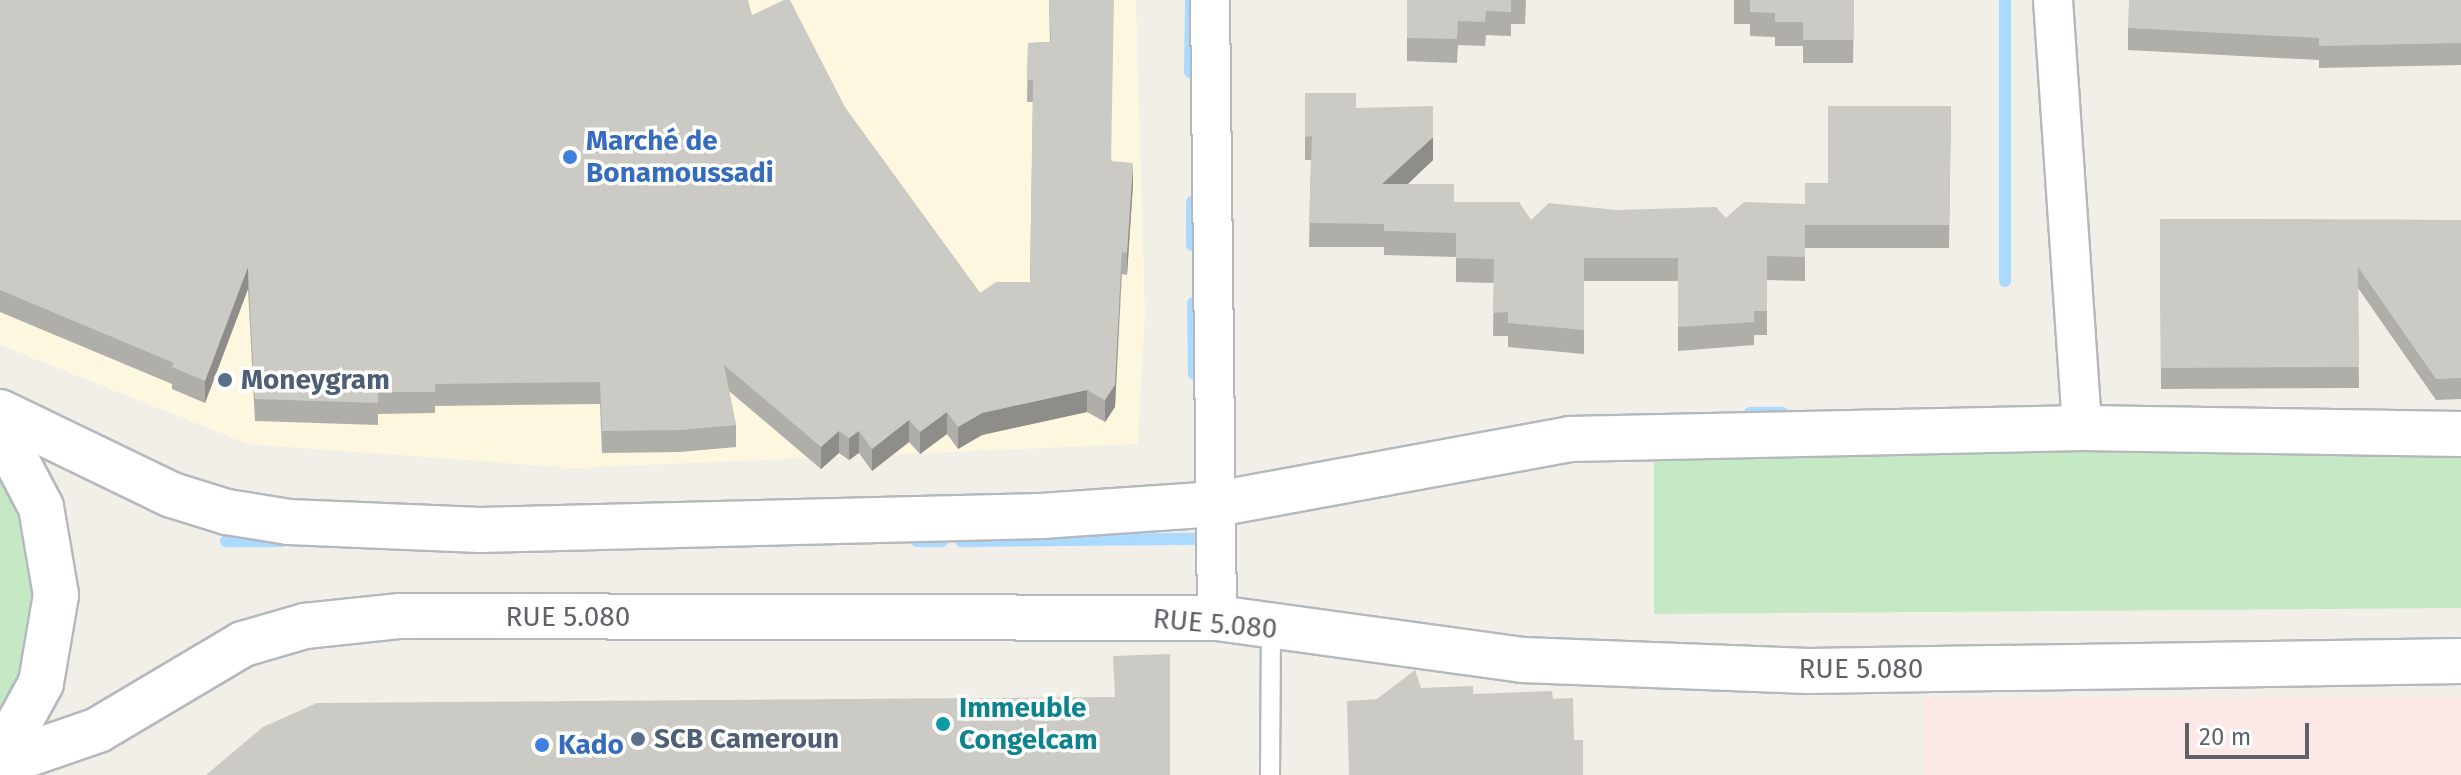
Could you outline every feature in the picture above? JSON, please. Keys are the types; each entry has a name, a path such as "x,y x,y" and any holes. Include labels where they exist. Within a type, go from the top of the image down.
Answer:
{"main road":[{"path":"0,412 172,495 289,522 496,529 1041,516 1217,504 1570,439 2082,428 2461,434"},
{"path":"0,429 41,507 56,595 41,683 0,761"},
{"name":"RUE 5.080","path":"0,761 98,730 243,644 305,626 400,616 1217,618 1271,628 1523,660 1792,670 2461,661"}],"street":[{"path":"1210,0 1217,618"},
{"path":"2053,0 2082,428"}],"lane":[{"path":"1270,775 1271,628"}],"shaded area":[{"name":"Marché de Bonamoussadi","path":"0,0 1136,0 1145,314 1138,444 573,468 248,444 0,345"},
{"path":"2461,697 2461,775 1924,775 1924,699"}],"green space":[{"path":"2461,444 2461,608 1654,614 1654,450"},
{"path":"0,454 45,569 36,667 0,736"}],"building":[{"name":"Marché de Bonamoussadi","path":"0,0 748,0 752,15 790,0 846,109 980,293 996,282 1030,282 1033,80 1027,80 1028,43 1051,42 1049,0 1114,0 1111,161 1133,163 1127,253 1122,252 1115,385 1105,400 1087,390 982,413 958,427 947,412 920,432 909,420 872,449 859,431 849,438 839,431 821,447 724,365 736,425 680,430 602,431 600,382 435,384 435,392 378,392 378,403 255,399 248,267 205,381 172,367 174,363 0,290"},
{"path":"1407,0 1511,0 1511,12 1486,11 1485,22 1458,21 1457,39 1407,38"},
{"path":"1750,0 1854,0 1853,40 1803,40 1803,22 1775,22 1775,13 1750,12"},
{"path":"2129,0 2461,0 2461,43 2319,46 2319,38 2128,28"},
{"path":"1305,93 1356,93 1356,108 1433,106 1433,137 1382,184 1454,184 1454,202 1519,202 1531,220 1549,203 1616,210 1716,207 1726,218 1744,202 1805,204 1805,183 1828,183 1828,106 1951,106 1949,225 1805,225 1805,257 1767,256 1767,311 1754,311 1754,322 1678,327 1678,258 1584,258 1584,330 1508,323 1508,312 1493,313 1494,259 1456,258 1456,233 1384,231 1384,224 1309,223 1312,136 1305,137"},
{"path":"2160,219 2461,220 2461,378 2436,379 2358,267 2359,367 2161,368"},
{"name":"Immeuble Congelcam","path":"1170,654 1170,775 206,775 263,727 317,703 1115,697 1113,656"},
{"path":"1415,670 1421,688 1473,686 1473,694 1552,691 1553,699 1573,698 1574,740 1583,740 1583,775 1349,775 1347,701 1377,699"}],"waterway":[{"path":"1190,72 1191,0"},
{"path":"2005,0 2005,281"},
{"path":"1192,202 1192,245"},
{"path":"1193,303 1194,374"},
{"path":"1750,413 1783,413"},
{"path":"961,541 1205,539"},
{"path":"226,541 282,541"},
{"path":"917,541 942,541"}],"place":[{"name":"Marché de Bonamoussadi","path":"570,157"},
{"name":"Moneygram","path":"225,380"},
{"name":"Immeuble Congelcam","path":"943,724"},
{"name":"SCB Cameroun","path":"638,739"},
{"name":"Kado","path":"542,745"}]}
